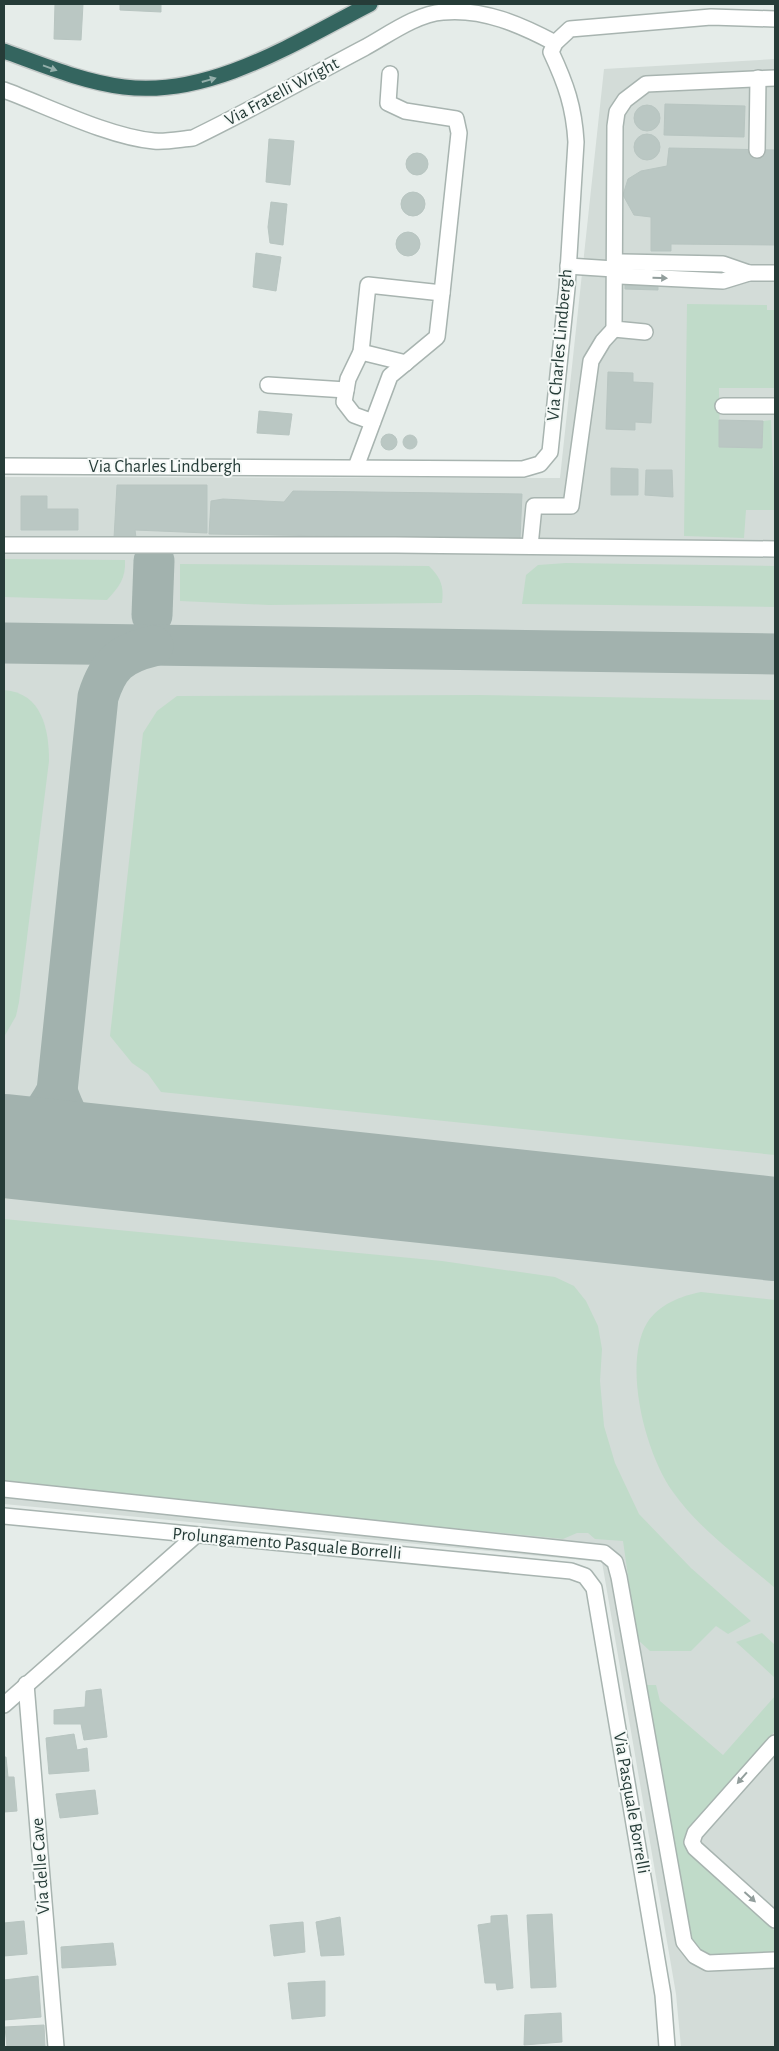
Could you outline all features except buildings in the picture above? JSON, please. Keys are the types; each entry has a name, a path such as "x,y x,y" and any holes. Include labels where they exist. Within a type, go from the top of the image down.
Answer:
{"highway":[{"path":"4,51 58,71 103,83 126,87 172,86 201,82 246,66 370,4"}],"street":[{"name":"Via Fratelli Wright","path":"4,90 129,137 155,141 172,140 193,138 403,27 443,12 472,12 494,17 526,27 555,43"},
{"path":"555,43 570,30 711,17 775,19"},
{"name":"Via Charles Lindbergh","path":"4,466 523,469 540,464 550,452 568,266 575,168 575,119 569,91 551,52 555,43"},
{"path":"356,467 390,376 437,337 459,133 456,118 405,111 388,103 390,74"},
{"path":"757,150 758,78"},
{"path":"530,546 534,506 571,506 592,361 602,340 614,329 614,126 617,112 625,100 646,84 775,78"},
{"path":"568,266 614,269 622,262 723,264 749,273 775,273"},
{"path":"373,422 354,415 344,402 348,379 361,352 368,285 442,293"},
{"path":"614,329 645,332"},
{"path":"361,352 406,363"},
{"path":"268,385 346,390"},
{"path":"723,406 775,406"},
{"path":"4,545 530,546 775,549"},
{"path":"4,1489 604,1553 615,1562 619,1577 684,1942 695,1956 708,1963 775,1960"},
{"name":"Prolungamento Pasquale Borrelli","path":"4,1516 571,1571"},
{"path":"4,1705 195,1536"},
{"name":"Via Pasquale Borrelli","path":"571,1571 585,1576 594,1588 663,1995 667,2047"},
{"name":"Via delle Cave","path":"26,1684 56,2047"},
{"path":"775,1743 695,1833 692,1842 695,1848 775,1920"}],"shaded area":[{"path":"775,59 775,2047 681,2047 676,1994 602,1562 4,1504 4,477 560,478 604,69"}],"green space":[{"path":"687,304 767,305 767,310 775,310 775,388 719,388 720,447 762,448 763,421 771,420 775,510 746,510 744,538 684,536"},
{"path":"4,559 125,560 125,566 121,582 107,600 4,597"},
{"path":"566,563 775,566 775,607 522,604 526,575 538,565"},
{"path":"180,564 429,566 441,583 442,603 269,605 180,601"},
{"path":"4,690 17,693 35,705 45,725 49,761 19,1002 16,1016 4,1037"},
{"path":"479,695 775,700 775,1155 161,1092 148,1074 132,1063 110,1036 143,733 157,711 177,696"},
{"path":"4,1219 442,1261 555,1277 574,1286 586,1301 598,1326 602,1349 600,1381 604,1426 615,1463 639,1514 691,1568 751,1621 728,1634 716,1626 691,1651 650,1651 637,1639 623,1541 595,1539 588,1533 577,1533 563,1539 185,1502 4,1481"},
{"path":"701,1292 775,1300 775,1588 695,1519 673,1492 654,1456 640,1409 637,1362 640,1341 647,1323 664,1306 678,1299"},
{"path":"762,1633 775,1645 775,1678 736,1642"},
{"path":"646,1685 656,1685 660,1701 723,1755 775,1696 775,1731 691,1829 694,1855 775,1931 775,1956 702,1956 692,1944 682,1900"}],"taxiway":[{"path":"152,615 154,561"},
{"path":"4,643 775,654"},
{"path":"4,1137 14,1135 36,1121 57,1091 98,697 106,677 117,662 132,653 153,646"},
{"path":"57,1091 68,1118 82,1136 101,1148 128,1159"}],"runway":[{"path":"4,1146 775,1229"}]}
